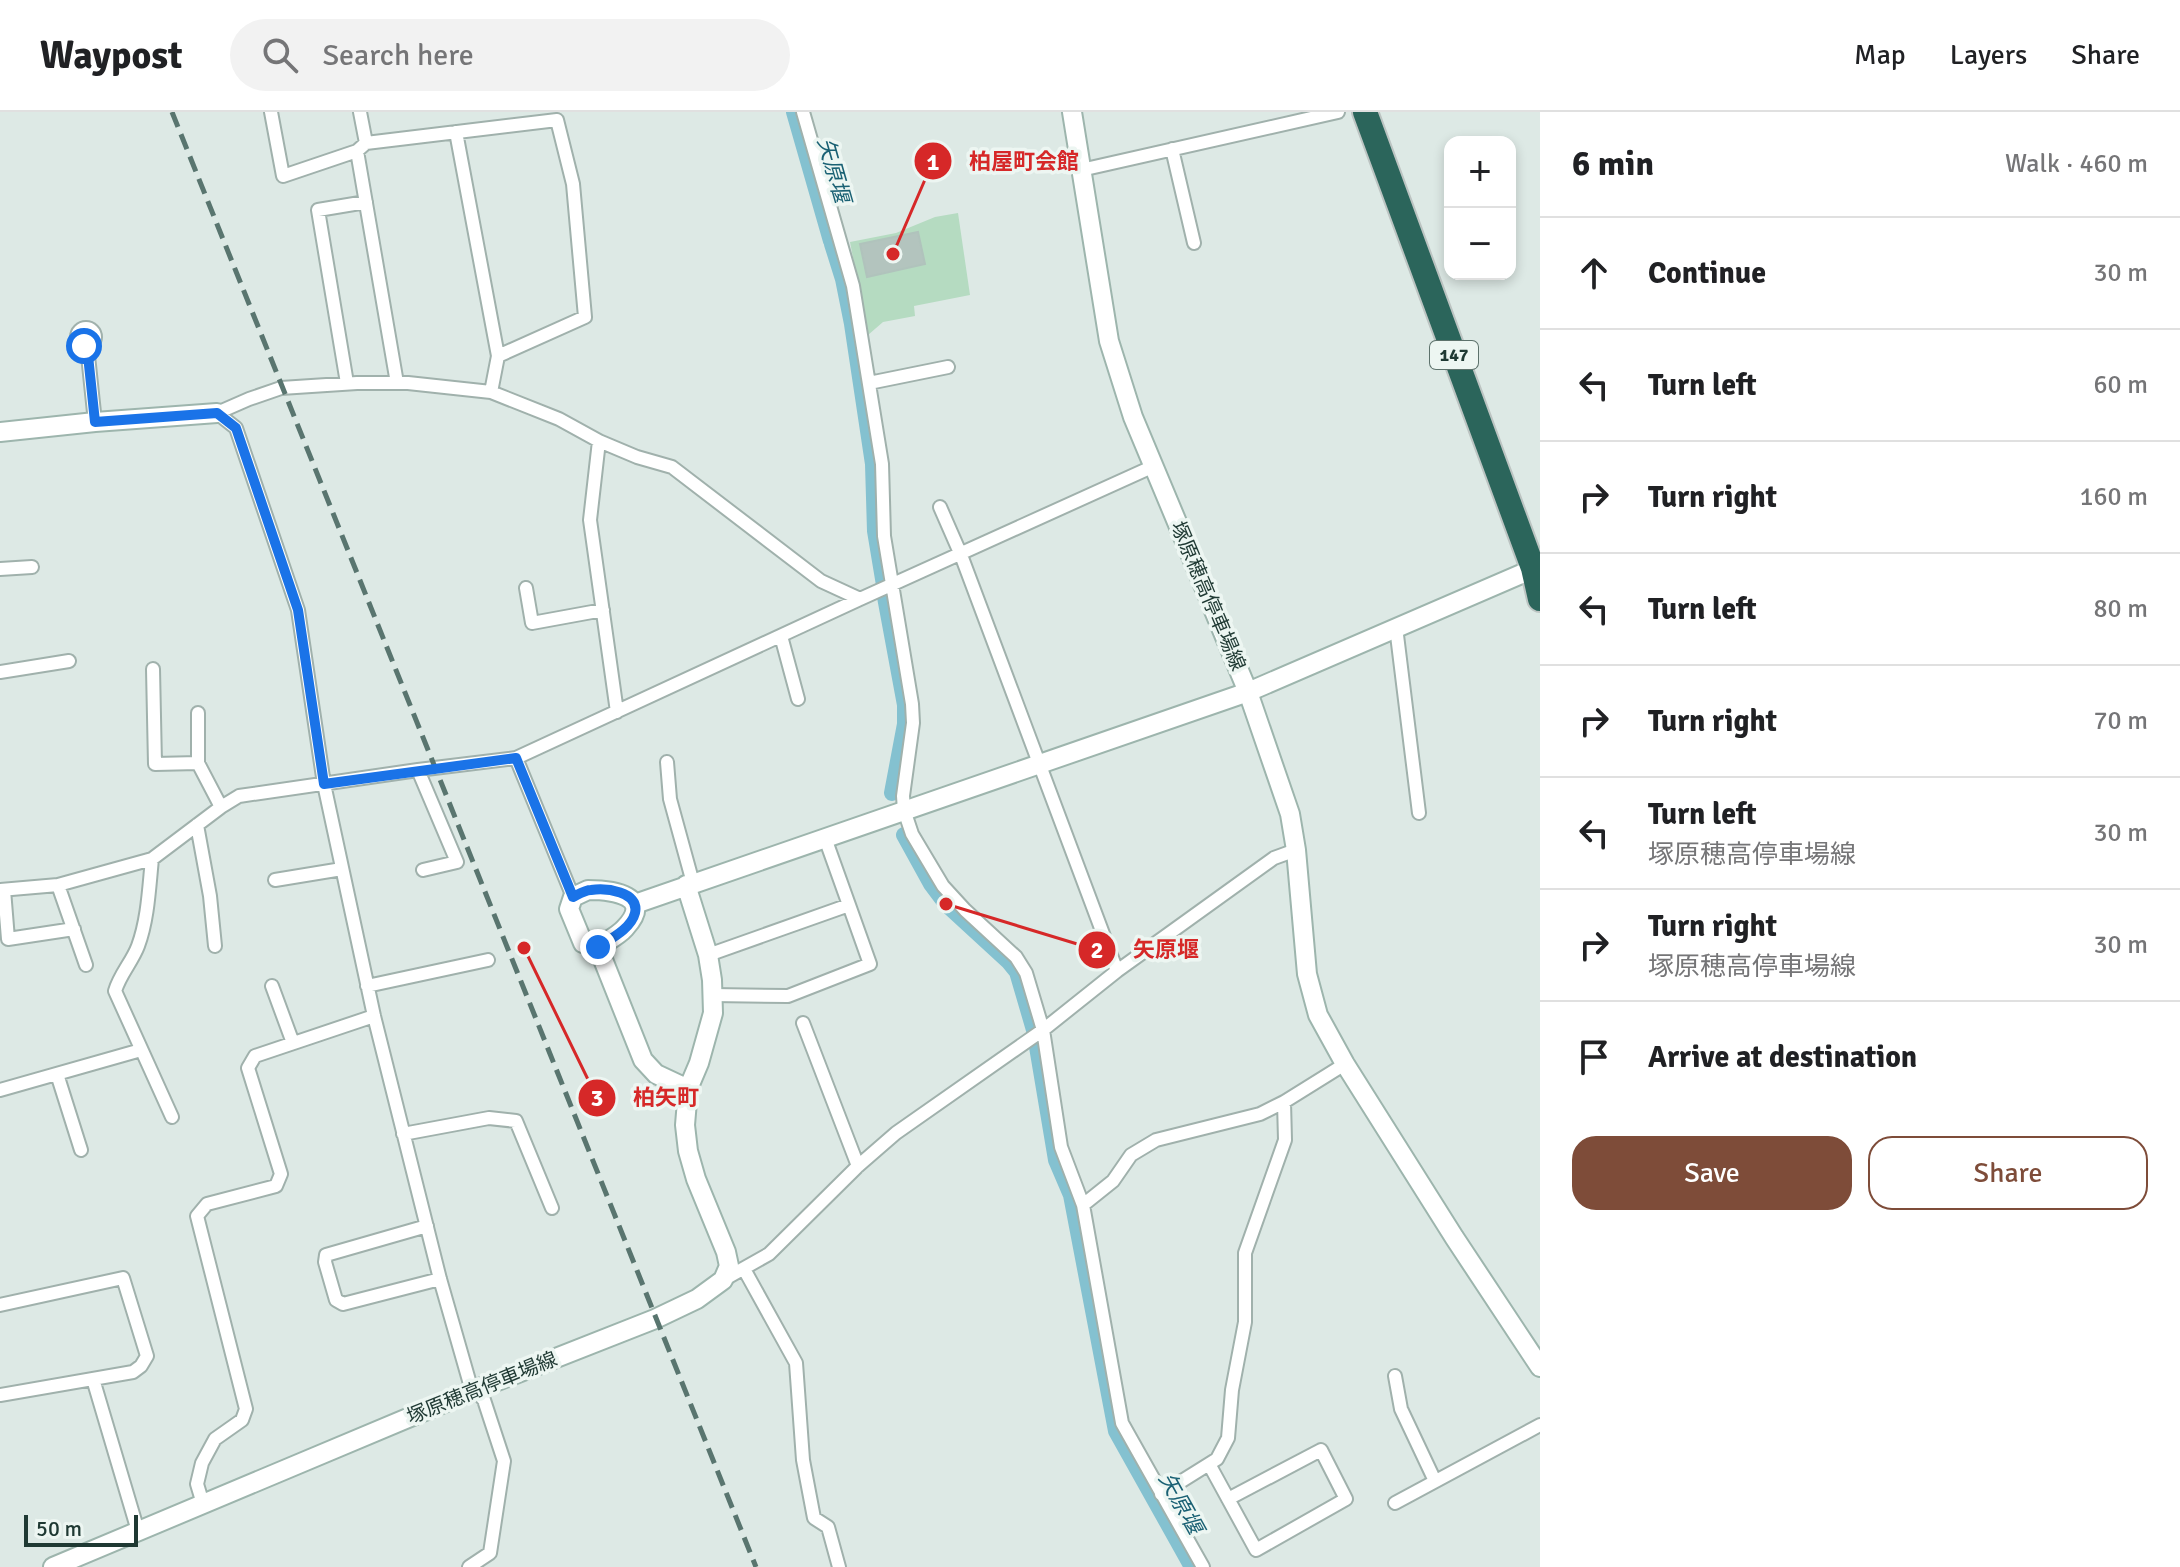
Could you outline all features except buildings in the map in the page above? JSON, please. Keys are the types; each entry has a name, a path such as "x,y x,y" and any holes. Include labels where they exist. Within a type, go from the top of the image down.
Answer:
{"highway":[{"name":"147","path":"1365,112 1536,567 1540,599"}],"main road":[{"name":"塚原穂高停車場線","path":"635,904 1248,692 1133,417 1109,341 1072,112"},
{"path":"0,432 217,413"},
{"path":"1536,567 1248,692 1290,814 1307,974 1318,1015 1345,1064 1454,1237 1540,1367"},
{"path":"690,884 708,955 713,1013 707,1039 688,1089 685,1125 696,1179 726,1252 729,1266 723,1280"},
{"path":"588,890 626,894 635,904 635,914 624,929 598,947 583,943 569,909 573,897 588,890"},
{"path":"598,947 643,1060 656,1074 688,1089"},
{"name":"塚原穂高停車場線","path":"53,1567 477,1389 655,1319 697,1299 723,1280"}],"street":[{"path":"271,112 283,176 361,147 549,116 557,120 573,184 585,317 498,356"},
{"path":"360,112 366,202 397,383"},
{"path":"803,112 853,286 882,464 884,536 912,704 913,723 905,768 904,810 912,834 943,886 1016,957 1026,973 1043,1030 1061,1147 1083,1205 1122,1423 1203,1567"},
{"path":"1081,170 1338,112"},
{"path":"456,132 498,356 491,392"},
{"path":"1172,149 1194,243"},
{"path":"347,383 318,210 366,202"},
{"path":"87,346 95,422"},
{"path":"869,383 948,367"},
{"path":"469,1567 490,1553 504,1461 484,1400 470,1384 440,1279 374,1016 324,784 298,610 236,428 217,413 281,388 397,383 491,392 559,419 637,457 672,467 821,581 860,599"},
{"path":"599,441 590,520 617,712"},
{"path":"74,929 8,939 2,890 58,885 152,859 239,796 516,758 1154,466"},
{"path":"940,507 961,555 1117,971"},
{"path":"0,569 32,567"},
{"path":"526,588 532,623 603,610"},
{"path":"1396,627 1419,813"},
{"path":"781,636 798,699"},
{"path":"0,672 69,661"},
{"path":"153,669 155,764 198,763"},
{"path":"198,713 198,763 221,807"},
{"path":"516,758 573,897"},
{"path":"667,762 670,799 690,884"},
{"path":"418,770 457,862 423,870"},
{"path":"197,825 210,896 215,946"},
{"path":"712,995 788,996 870,964 825,838"},
{"path":"723,1280 769,1254 896,1133 1043,1030 1117,971 1274,858 1296,850"},
{"path":"152,859 148,906 138,947 119,977 115,991 172,1117"},
{"path":"275,880 342,869"},
{"path":"58,885 86,965"},
{"path":"708,955 849,905"},
{"path":"367,986 488,960"},
{"path":"272,986 293,1043"},
{"path":"203,1504 197,1484 202,1463 215,1439 242,1420 246,1409 197,1216 207,1204 276,1186 281,1174 248,1068 255,1056 374,1016"},
{"path":"803,1023 858,1166"},
{"path":"0,1090 141,1050"},
{"path":"1083,1205 1113,1181 1131,1155 1156,1140 1260,1114 1345,1064"},
{"path":"57,1074 81,1150"},
{"path":"1161,1494 1217,1459 1228,1438 1232,1390 1245,1322 1245,1253 1285,1140 1284,1102"},
{"path":"403,1134 489,1118 516,1121 552,1208"},
{"path":"427,1226 326,1255 325,1262 336,1300 343,1304 440,1279"},
{"path":"744,1269 796,1363 803,1460 814,1518 828,1527 839,1567"},
{"path":"0,1305 123,1278 147,1356 133,1372 0,1395"},
{"path":"1395,1376 1401,1409 1435,1481"},
{"path":"93,1379 138,1531"},
{"path":"1395,1503 1540,1425"},
{"path":"1209,1464 1228,1499 1256,1550 1346,1499 1321,1450 1228,1499"}],"green space":[{"path":"958,213 970,295 914,306 915,316 883,322 868,335 850,242 896,233 935,217"}],"waterway":[{"name":"矢原堰","path":"794,112 831,241"},
{"name":"矢原堰","path":"832,244 852,324 873,464 875,531 884,585"},
{"name":"矢原堰","path":"885,597 905,705 905,724 892,793"},
{"name":"矢原堰","path":"904,835 931,884 946,904 1017,972 1034,1030"},
{"name":"矢原堰","path":"1036,1041 1056,1160 1071,1195 1116,1431 1192,1567"}],"railway":[{"path":"172,112 756,1567"}],"place":[{"name":"柏屋町会館","path":"893,254"},
{"name":"矢原堰","path":"946,904"},
{"name":"柏矢町","path":"524,948"}],"route":[{"path":"84,346 87,346 95,422 217,413 236,428 298,610 324,784 516,758 573,897 588,890 608,890 626,894 635,904 635,914 624,929 598,947"}]}
